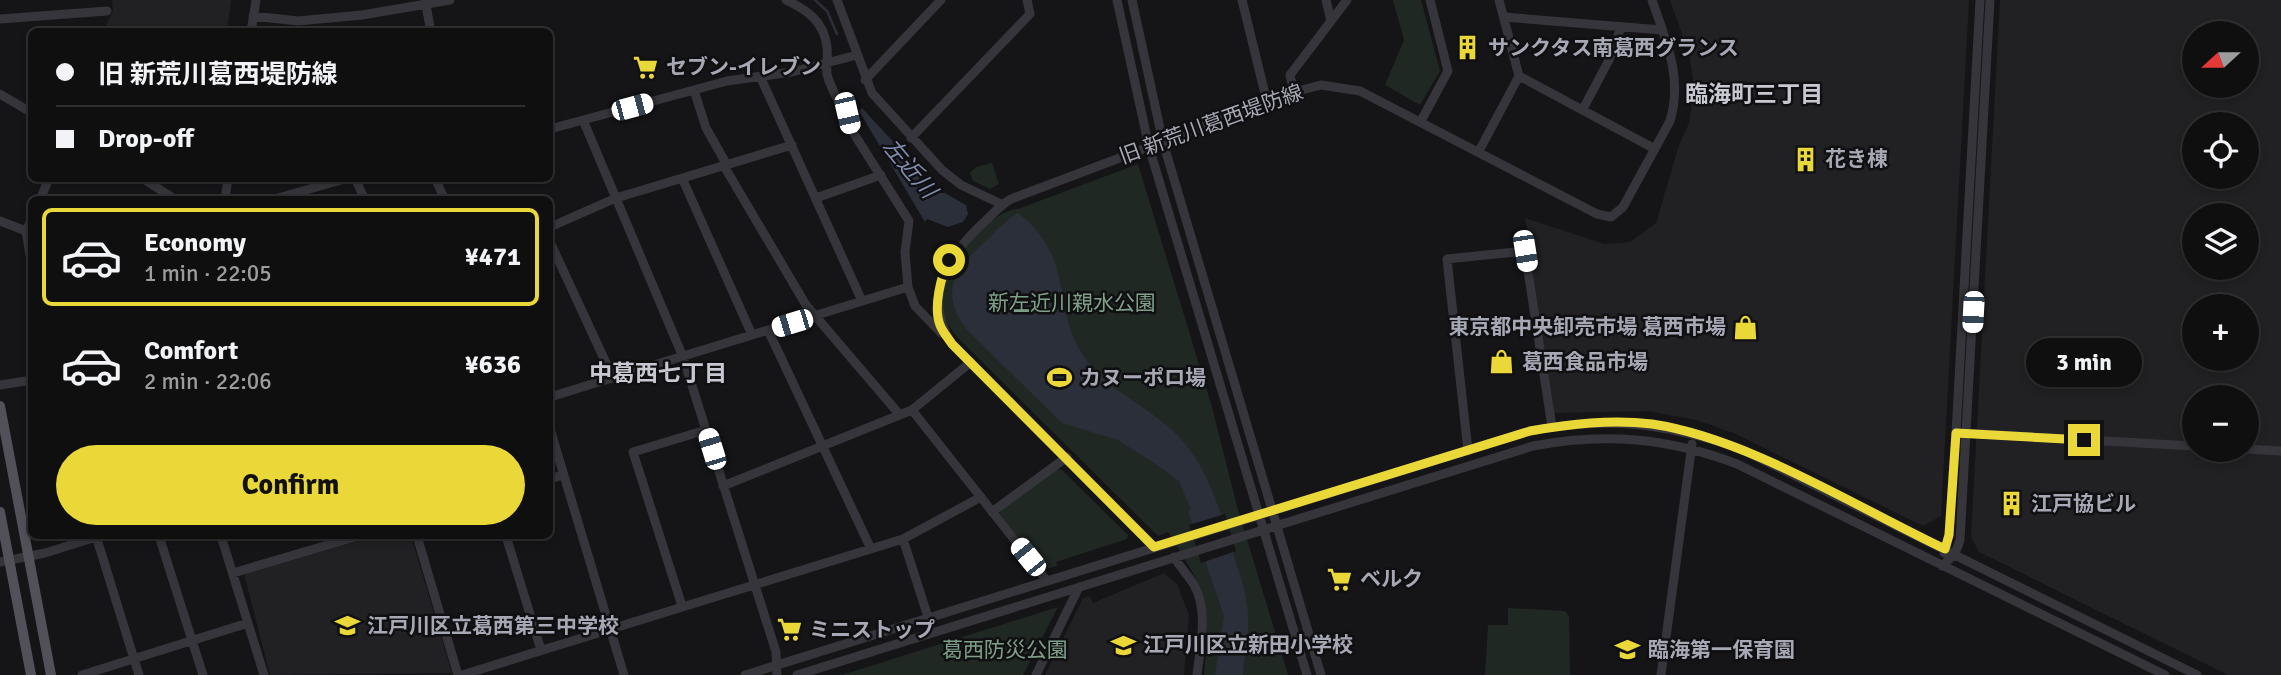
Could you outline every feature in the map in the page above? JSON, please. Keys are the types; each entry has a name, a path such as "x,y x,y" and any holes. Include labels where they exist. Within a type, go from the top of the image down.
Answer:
{"main road":[{"path":"0,406 51,675"},
{"path":"0,512 5,561 31,675"}],"street":[{"path":"252,28 256,0"},
{"path":"253,16 298,21 362,15 425,1 450,0"},
{"path":"786,0 808,11 820,26 827,45 827,75 847,113 851,129 909,221 905,252 908,287 915,306 952,344"},
{"path":"837,0 865,80 911,138 961,185 1001,204"},
{"path":"865,80 941,0"},
{"path":"911,138 1030,14 1027,0"},
{"path":"1117,0 1149,147 1307,675"},
{"path":"1132,0 1163,142 1321,675"},
{"path":"1242,0 1267,102"},
{"path":"1326,0 1331,21"},
{"path":"1294,92 1290,75 1347,0"},
{"path":"1421,121 1448,71 1430,0"},
{"path":"1479,151 1519,76 1499,0"},
{"name":"旧 新荒川葛西堤防線","path":"1154,547 952,344 939,324 938,309 944,271 957,250 1001,204 1267,102 1321,85 1345,87 1421,121 1605,217 1618,213 1670,121 1676,91 1672,57 1652,0"},
{"path":"1942,566 1955,555 1960,540 1961,433 1976,149 1980,0"},
{"path":"1976,149 1990,0"},
{"path":"425,1 430,28"},
{"path":"0,19 107,10"},
{"path":"1504,17 1662,30"},
{"path":"1583,109 1609,60 1621,27"},
{"path":"553,128 694,90 827,64 857,55"},
{"path":"760,76 862,301"},
{"path":"1519,76 1655,149"},
{"path":"694,90 706,128 725,165 806,305 899,414"},
{"path":"0,94 28,111"},
{"path":"583,120 683,357 776,652 777,670"},
{"path":"553,226 616,198 792,145"},
{"path":"816,198 881,175"},
{"path":"682,178 752,335"},
{"path":"148,182 170,196"},
{"path":"285,196 334,182"},
{"path":"0,221 28,232"},
{"path":"553,248 613,378"},
{"path":"1468,450 1447,259 1525,251 1552,427"},
{"path":"553,396 908,287"},
{"path":"768,330 871,549"},
{"path":"723,486 912,410 971,362"},
{"path":"0,384 28,380"},
{"path":"912,410 1047,581"},
{"path":"745,675 777,670 928,617 1468,450 1552,427 1622,422 1693,434 1739,448 2197,675"},
{"path":"682,606 633,453 706,430"},
{"path":"1961,433 2182,445"},
{"path":"1942,566 1949,535 1961,433"},
{"path":"1661,675 1693,434"},
{"path":"797,675 1555,442 1622,438 1691,449 1737,464 2165,675"},
{"path":"553,440 624,675"},
{"path":"2259,450 2281,451"},
{"path":"992,512 1067,457"},
{"path":"553,478 562,475"},
{"path":"419,539 460,675 903,539 981,497"},
{"path":"5,561 87,539"},
{"path":"98,539 139,675"},
{"path":"160,539 202,675"},
{"path":"222,539 264,675"},
{"path":"233,573 348,539"},
{"path":"507,539 541,650"},
{"path":"903,539 928,617"},
{"path":"1174,557 1194,584 1200,603 1202,621 1197,675"},
{"path":"1036,675 1079,587"},
{"path":"82,675 248,623"},
{"path":"2086,637 2092,623"}],"shaded area":[{"path":"112,0 231,0 227,28 104,28 113,11"},
{"name":"東京都中央卸売市場 葛西市場","path":"1670,0 1969,0 1941,516 1923,526 1736,434 1696,420 1648,411 1554,413 1525,218 1604,244 1630,242 1656,223 1678,148 1689,123 1692,104 1693,79 1689,54"},
{"path":"2000,0 2281,0 2281,675 2228,675 1979,552 1971,537"},
{"name":"江戸川区立葛西第三中学校","path":"365,539 412,539 452,673 270,675 244,574"},
{"name":"江戸川区立新田小学校","path":"1164,573 1177,584 1189,615 1184,675 1045,675 1083,598 1090,596 1093,603"}],"green space":[{"path":"1393,0 1421,0 1440,71 1420,105 1385,85 1404,40"},
{"path":"992,163 999,184 990,189 973,181 970,173 976,167"},
{"name":"新左近川親水公園","path":"1138,164 1212,407 1237,506 1288,675 1204,675 1207,630 1204,599 1199,585 1168,532 1158,536 957,337 943,313 945,277 950,266 964,246 991,221 1010,211"},
{"path":"1057,469 1062,470 1128,535 1127,539 1056,562 1057,566 1046,569 1041,567 1000,514 1001,510"},
{"name":"葛西防災公園","path":"1058,607 1023,675 842,675"},
{"path":"1508,608 1565,611 1569,616 1570,675 1485,675 1488,625 1508,625"}],"water":[{"path":"862,108 924,175 925,188 930,193 945,193 966,205 968,214 963,222 948,227 927,219 925,222 859,111"},
{"name":"カヌーポロ場","path":"1018,213 1036,230 1048,248 1056,266 1074,339 1085,358 1104,379 1171,429 1194,456 1210,485 1246,600 1248,624 1243,675 1215,675 1224,616 1188,511 1191,509 1179,481 1118,440 1062,423 967,330 958,316 952,293 959,271 975,251"}],"pier":[{"path":"1225,514 1236,551 1201,563 1189,525"}],"waterway":[{"name":"左近川","path":"815,0 827,11 837,34"}],"place":[{"name":"サンクタス南葛西グランス","path":"1468,48"},
{"name":"セブン-イレブン","path":"646,67"},
{"name":"花き棟","path":"1805,159"},
{"name":"東京都中央卸売市場 葛西市場","path":"1746,327"},
{"name":"葛西食品市場","path":"1502,362"},
{"name":"カヌーポロ場","path":"1060,378"},
{"name":"江戸協ビル","path":"2011,504"},
{"name":"ベルク","path":"1340,579"},
{"name":"江戸川区立葛西第三中学校","path":"347,626"},
{"name":"ミニストップ","path":"789,630"},
{"name":"江戸川区立新田小学校","path":"1123,645"},
{"name":"臨海第一保育園","path":"1628,650"}],"district":[{"name":"臨海町三丁目","path":"1754,94"},
{"name":"中葛西七丁目","path":"658,373"}],"route":[{"path":"949,260 944,271 938,309 939,324 952,344 1154,547 1530,431 1572,424 1622,422 1675,428 1739,448 1945,549 1949,535 1956,433 2084,440"}]}
